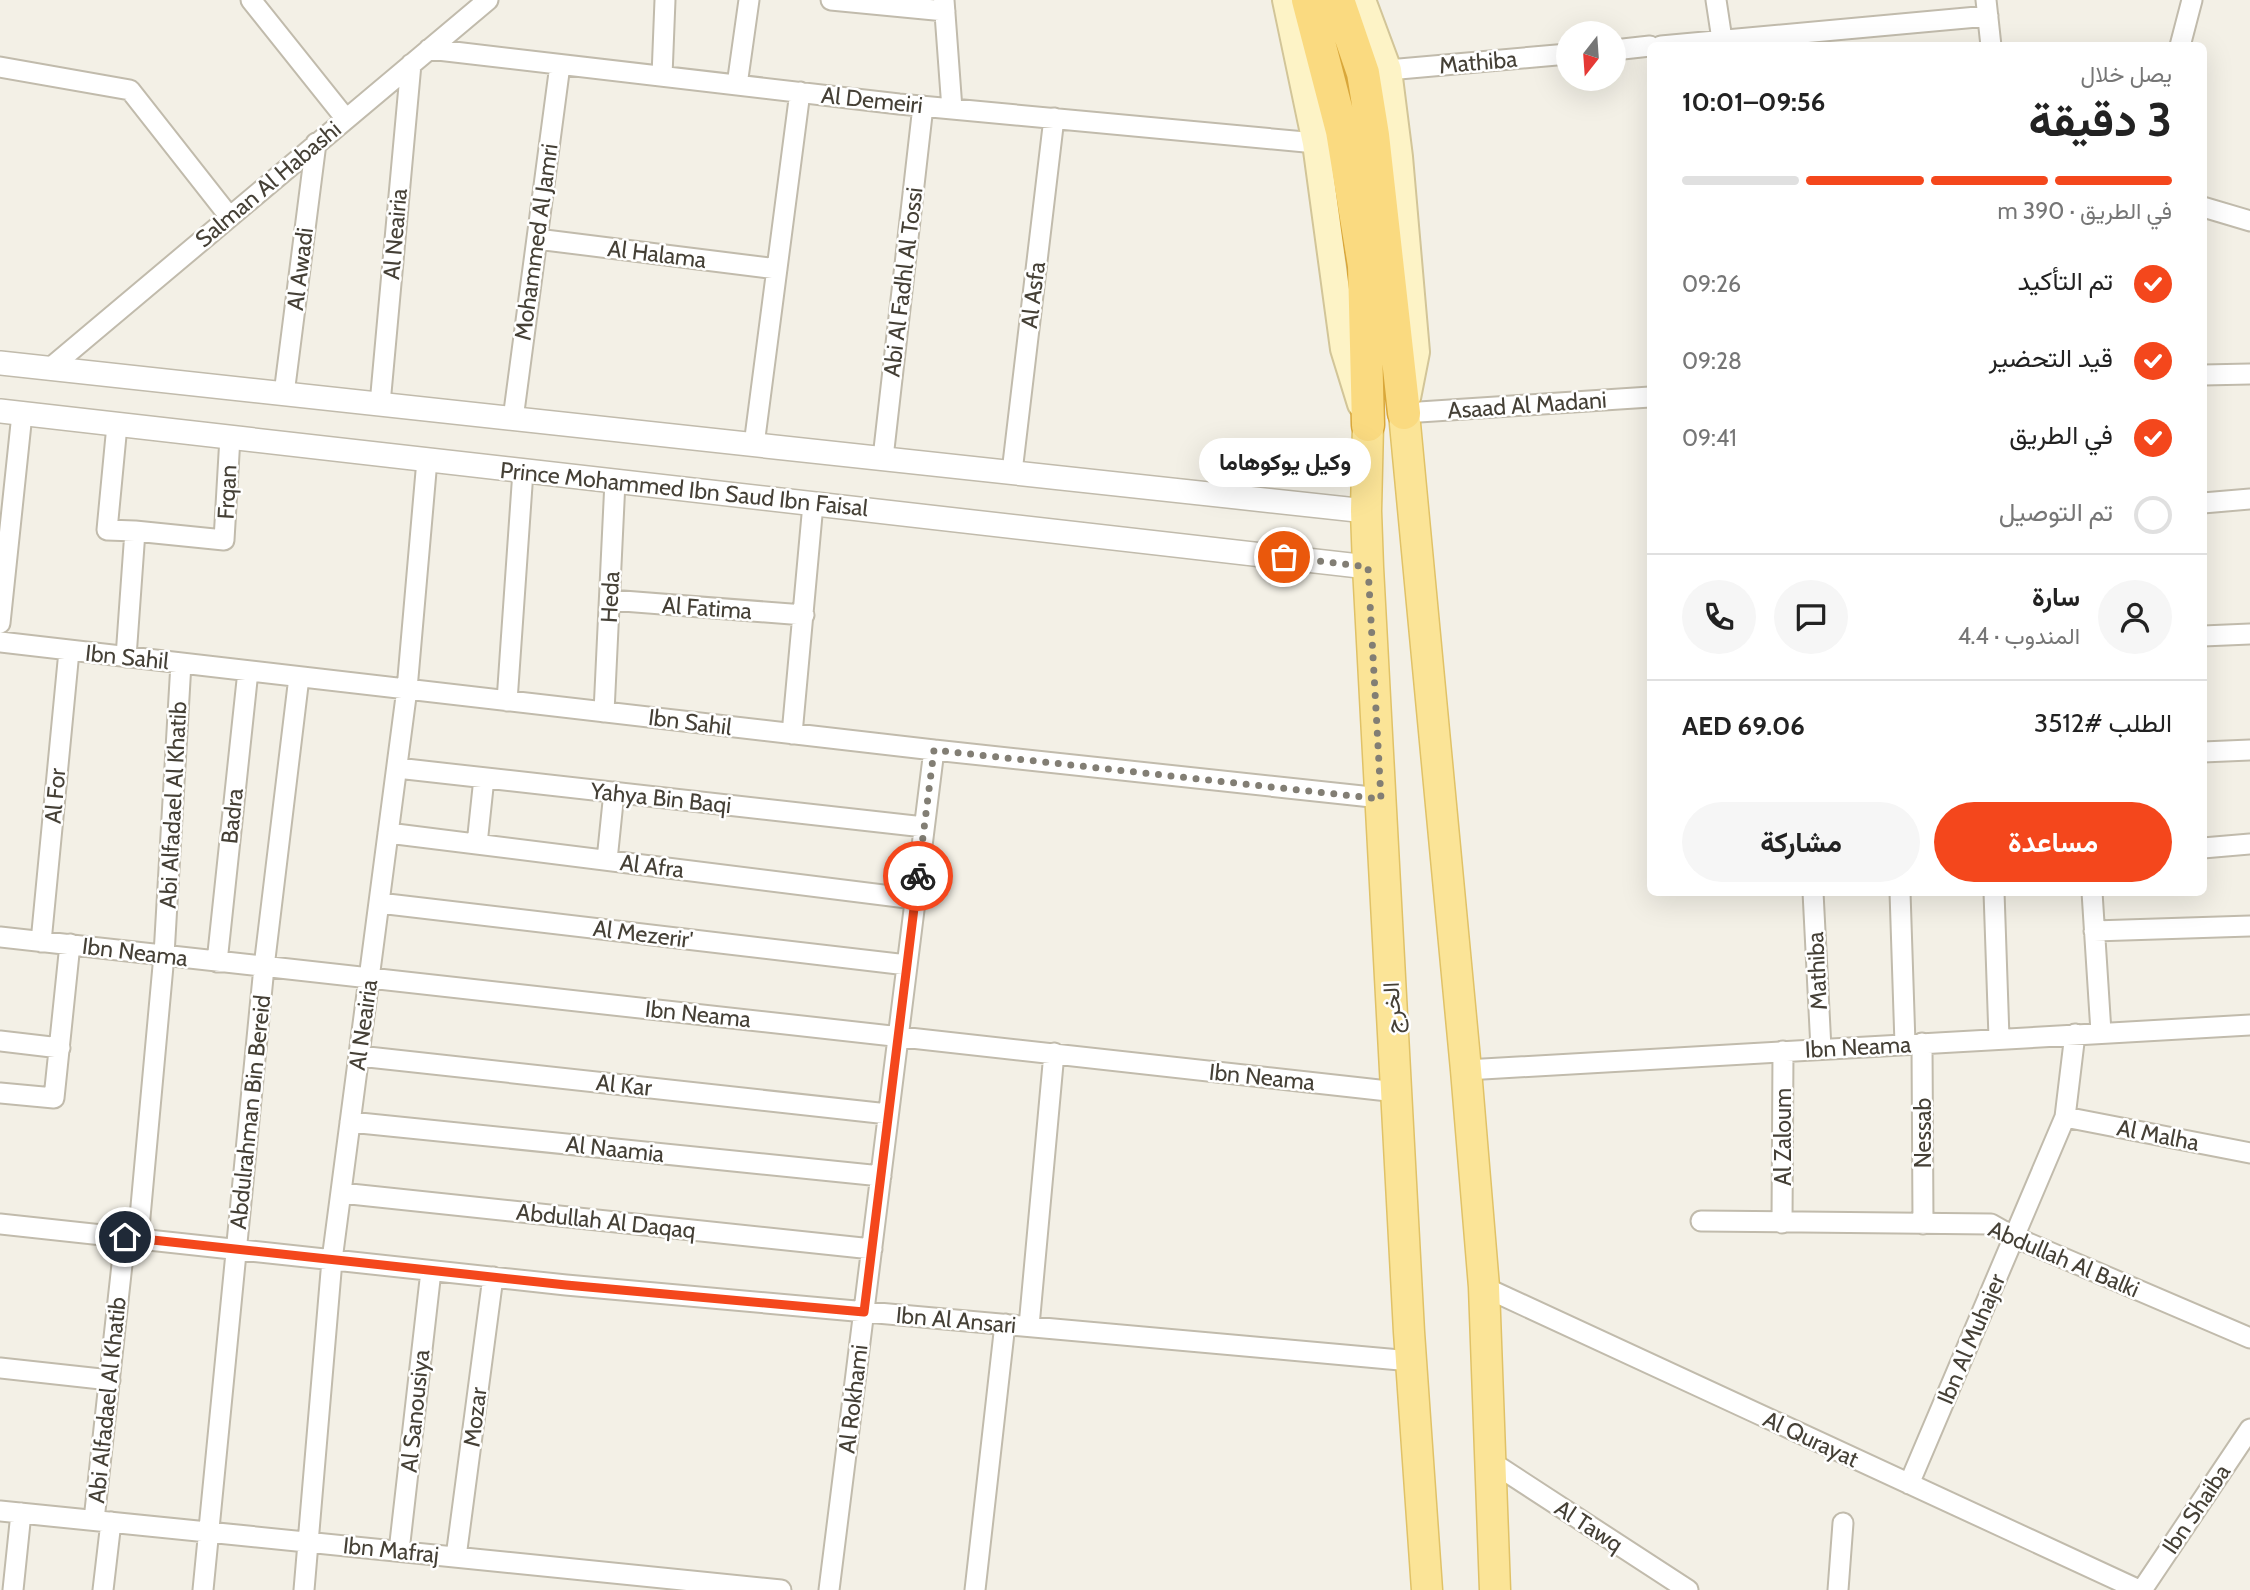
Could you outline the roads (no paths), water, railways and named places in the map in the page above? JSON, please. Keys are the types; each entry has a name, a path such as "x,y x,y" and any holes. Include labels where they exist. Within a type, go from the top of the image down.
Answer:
{"highway":[{"path":"1308,0 1376,266 1404,413"},
{"path":"1338,0 1363,73 1373,135 1376,266 1368,425"}],"main road":[{"path":"1286,0 1316,143 1344,349 1368,425"},
{"path":"1362,0 1388,70 1399,157 1416,352 1404,413 1484,1287 1495,1590"},
{"name":"الخرج","path":"1368,425 1368,567 1411,1361 1427,1590"}],"street":[{"path":"251,0 346,118"},
{"name":"Salman Al Habashi","path":"49,369 488,0"},
{"path":"662,76 665,0"},
{"path":"737,85 749,0"},
{"path":"831,0 945,5 952,108"},
{"path":"1716,0 1722,42"},
{"path":"2181,42 2192,0"},
{"path":"1730,42 1987,8 1991,42"},
{"path":"1626,49 1647,47"},
{"name":"Al Demeiri","path":"429,49 923,106 1316,143"},
{"name":"Mathiba","path":"1388,70 1556,55"},
{"name":"Al Neairia","path":"380,404 411,64"},
{"name":"Mohammed Al Jamri","path":"513,419 560,65"},
{"path":"0,67 131,90 229,216"},
{"path":"754,445 800,92"},
{"name":"Abi Al Fadhl Al Tossi","path":"883,458 923,106"},
{"name":"Al Asfa","path":"1012,472 1054,118"},
{"name":"Al Awadi","path":"285,394 316,143"},
{"path":"2207,208 2250,221"},
{"name":"Al Halama","path":"537,239 777,269"},
{"path":"0,363 1366,511"},
{"path":"2207,375 2250,374"},
{"name":"Asaad Al Madani","path":"1404,413 1647,397"},
{"path":"0,623 11,413"},
{"name":"Prince Mohammed Ibn Saud Ibn Faisal","path":"11,413 1368,567"},
{"name":"Frqan","path":"117,425 107,530 224,540 230,437"},
{"name":"Al Neairia","path":"304,1590 332,1260 407,689 427,460"},
{"path":"507,701 523,471"},
{"name":"Heda","path":"604,712 615,481"},
{"path":"2207,503 2250,499"},
{"path":"792,734 813,504"},
{"path":"126,657 135,531"},
{"name":"Al Fatima","path":"610,600 804,615"},
{"path":"2207,636 2250,634"},
{"name":"Ibn Sahil","path":"0,642 1381,799"},
{"name":"Al For","path":"41,942 69,651"},
{"name":"Abi Alfadael Al Khatib","path":"103,1590 102,1521 110,1380 132,1238 164,955 181,663"},
{"name":"Badra","path":"217,962 247,671"},
{"name":"Abdulrahman Bin Bereid","path":"203,1590 264,967 299,677"},
{"name":"Al Rokhami","path":"829,1590 934,750"},
{"path":"2207,752 2250,750"},
{"name":"Yahya Bin Baqi","path":"397,768 924,827"},
{"path":"477,844 484,778"},
{"path":"607,860 614,792"},
{"name":"Al Afra","path":"388,833 915,900"},
{"path":"2207,848 2250,845"},
{"name":"Mathiba","path":"1813,896 1821,1049"},
{"name":"Nessab","path":"1900,896 1913,1043 1923,1224"},
{"path":"1994,896 1999,1038"},
{"path":"2092,896 2101,1032"},
{"name":"Al Mezerir'","path":"379,903 907,965"},
{"path":"2094,931 2250,926"},
{"name":"Ibn Neama","path":"0,937 1396,1092"},
{"path":"0,1093 54,1098 70,944"},
{"name":"Ibn Neama","path":"1466,1070 2250,1025"},
{"name":"Ibn Al Muhajer","path":"1909,1484 2066,1117 2075,1034"},
{"path":"0,1041 60,1048"},
{"name":"Al Zaloum","path":"1782,1223 1783,1051"},
{"path":"1029,1326 1054,1053"},
{"name":"Al Kar","path":"359,1056 888,1114"},
{"name":"Al Malha","path":"2066,1117 2250,1153"},
{"name":"Al Naamia","path":"350,1122 881,1176"},
{"name":"Abdullah Al Daqaq","path":"341,1193 872,1248"},
{"name":"Abdullah Al Balki","path":"1701,1221 1991,1224 2014,1237 2250,1338"},
{"name":"Ibn Al Ansari","path":"0,1224 431,1271 1411,1361"},
{"name":"Al Sanousiya","path":"399,1551 431,1271"},
{"name":"Mozar","path":"456,1557 493,1277"},
{"name":"Al Qurayat","path":"1484,1287 2141,1590"},
{"path":"975,1590 1005,1324"},
{"path":"0,1368 110,1380"},
{"name":"Ibn Shaiba","path":"2141,1590 2250,1429"},
{"name":"Al Tawq","path":"1490,1461 1688,1590"},
{"name":"Ibn Mafraj","path":"0,1511 781,1590"},
{"path":"13,1590 20,1513"},
{"path":"1838,1590 1843,1523"}],"place":[{"name":"وكيل يوكوهاما","path":"1284,557"}]}
